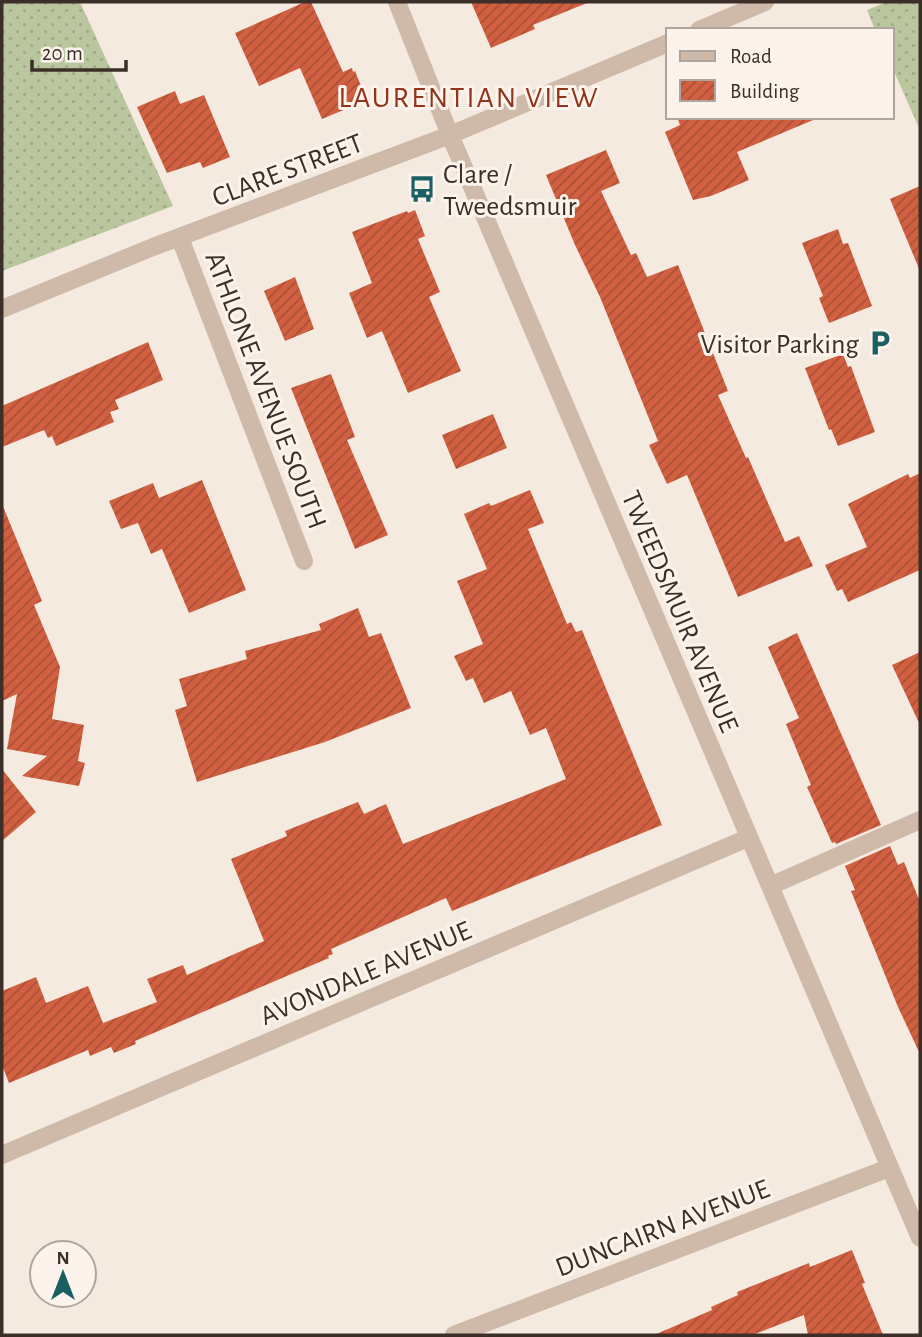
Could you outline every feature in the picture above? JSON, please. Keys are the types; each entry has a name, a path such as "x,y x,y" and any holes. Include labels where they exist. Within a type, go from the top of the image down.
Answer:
{"street":[{"name":"TWEEDSMUIR AVENUE","path":"397,2 450,135 920,1238"},
{"path":"704,28 765,2"},
{"name":"CLARE STREET","path":"2,309 450,135 666,44"},
{"name":"ATHLONE AVENUE SOUTH","path":"180,238 304,561"},
{"path":"770,886 920,820"},
{"name":"AVONDALE AVENUE","path":"2,1155 748,838"},
{"name":"DUNCAIRN AVENUE","path":"454,1335 889,1168"}],"green space":[{"path":"2,2 80,2 173,206 2,271"},
{"path":"887,2 920,2 920,130 894,72 894,28 874,28 867,10"}],"building":[{"path":"305,2 311,2 343,72 352,68 353,72 355,71 365,96 365,101 322,119 300,68 259,86 235,33"},
{"path":"471,2 587,3 533,25 535,29 491,48"},
{"path":"175,91 180,104 204,95 230,157 203,168 200,162 167,173 137,107"},
{"path":"678,119 816,119 737,152 749,180 711,196 693,200 665,132 680,125"},
{"path":"606,150 620,183 601,191 631,255 636,253 647,277 678,265 728,391 718,395 746,458 748,457 785,542 799,536 813,566 738,597 687,475 667,484 649,445 658,441 600,297 546,175"},
{"path":"920,186 920,271 890,199"},
{"path":"415,210 425,236 418,239 440,292 429,297 461,371 408,393 382,331 367,338 349,293 372,283 352,232"},
{"path":"838,229 843,244 848,243 872,306 829,323 819,298 823,296 802,243"},
{"path":"295,277 314,329 285,341 264,291"},
{"path":"148,342 163,380 115,400 119,409 110,412 114,422 56,446 52,436 48,438 44,430 2,447 2,406"},
{"path":"843,354 848,367 851,366 875,432 838,446 805,368"},
{"path":"331,374 355,437 347,440 388,535 355,549 291,388"},
{"path":"493,414 507,448 456,469 442,435"},
{"path":"920,473 920,570 848,602 842,589 837,591 825,565 867,547 848,504 908,474 910,478"},
{"path":"202,480 246,590 189,613 162,549 151,554 138,523 121,529 109,501 153,483 159,498"},
{"path":"530,490 544,523 528,529 567,624 571,622 576,632 582,630 662,825 452,911 446,898 331,949 333,954 328,956 329,958 135,1041 136,1044 114,1053 111,1047 90,1056 88,1050 9,1083 2,1065 2,991 36,977 46,1003 88,986 103,1023 157,1002 147,979 183,965 187,975 264,941 231,859 287,836 285,831 358,802 364,814 386,804 403,844 566,779 546,728 530,735 511,691 484,703 473,678 466,681 454,656 483,644 457,581 487,569 464,514"},
{"path":"2,504 42,601 34,605 60,667 52,719 84,725 78,761 85,763 79,786 22,776 47,756 7,749 17,694 2,701"},
{"path":"358,608 369,637 381,633 411,708 325,742 197,782 175,710 187,706 179,679 247,659 245,651 321,630 319,624"},
{"path":"797,633 881,825 836,844 832,843 807,787 811,785 786,724 799,718 768,647"},
{"path":"920,652 920,725 892,665"},
{"path":"2,769 36,812 2,841"},
{"path":"890,846 898,865 904,862 920,902 920,1054 851,891 855,890 845,866"},
{"path":"852,1250 865,1283 862,1284 883,1335 808,1335 804,1315 752,1335 654,1335 712,1310 711,1307 738,1295 737,1292 809,1263 810,1267"}],"place":[{"name":"Clare / Tweedsmuir","path":"422,189"},
{"name":"Visitor Parking","path":"880,343"}],"district":[{"name":"LAURENTIAN VIEW","path":"469,97"}]}
